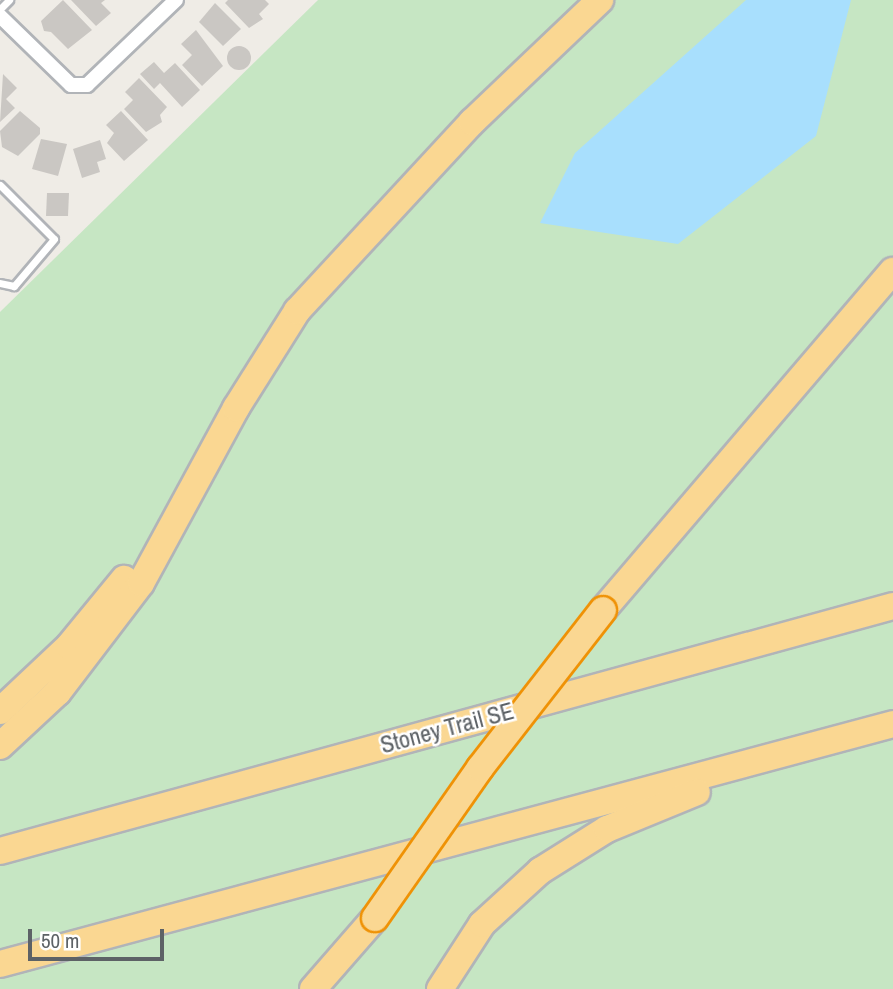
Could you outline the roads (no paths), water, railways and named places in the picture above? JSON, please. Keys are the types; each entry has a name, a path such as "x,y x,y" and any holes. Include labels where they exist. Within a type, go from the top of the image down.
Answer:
{"highway":[{"path":"0,746 88,657 141,583 264,360 328,274 472,122 600,0"},
{"path":"333,989 375,918 480,768 603,610 893,271"},
{"path":"0,711 69,646 121,583 215,449"},
{"name":"Stoney Trail SE","path":"0,850 890,607"},
{"path":"0,964 890,725"},
{"path":"440,989 482,924 540,872 571,850 655,807 849,735"},
{"path":"313,989 375,918"}],"street":[{"path":"0,16 71,85 87,85 176,0"}],"lane":[{"path":"0,9 9,0"},
{"path":"0,185 54,239 14,286 0,283"}],"water":[{"path":"746,0 851,0 816,136 678,244 540,223 575,153"}]}
